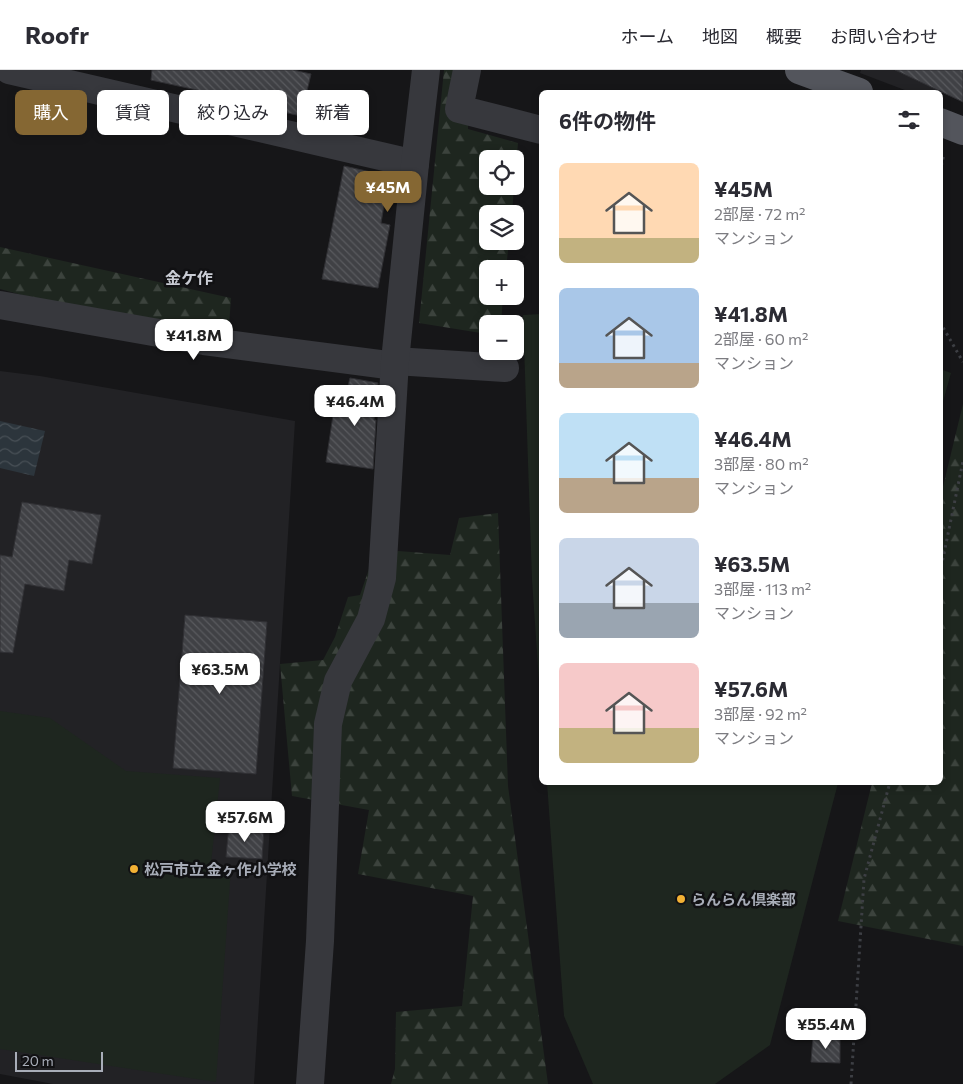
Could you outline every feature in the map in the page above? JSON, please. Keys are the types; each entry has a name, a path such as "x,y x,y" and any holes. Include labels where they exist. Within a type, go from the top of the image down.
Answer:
{"main road":[{"path":"799,70 854,90"},
{"path":"943,123 963,131"}],"street":[{"path":"9,70 415,164"},
{"path":"310,1084 320,941 328,724 338,681 371,619 382,578 395,363 426,70"},
{"path":"467,70 459,109 539,129"},
{"path":"0,304 204,341 395,363 505,368"}],"path":[{"path":"943,327 963,362"},
{"path":"943,558 963,461"},
{"path":"851,1084 864,879 889,785"}],"shaded area":[{"path":"861,70 951,70 942,90 905,90 860,73"},
{"name":"松戸市立 金ヶ作小学校","path":"0,371 40,376 295,421 254,1084 53,1084 0,1074"}],"green space":[{"path":"444,70 469,70 468,129 518,143 517,150 479,150 479,195 513,195 513,205 479,205 479,250 508,250 507,260 479,260 479,305 502,305 502,315 479,315 479,333 419,323"},
{"path":"0,247 231,298 228,339 66,307 0,289"},
{"path":"539,314 539,681 532,580 523,315"},
{"path":"943,370 951,373 943,401"},
{"path":"963,404 963,946 838,921 872,785 943,785 943,487"},
{"path":"498,513 508,786 548,1084 391,1084 395,1069 396,1012 462,1006 473,896 358,874 369,810 292,796 280,664 323,660 335,637 348,597 360,595 370,566 398,551 450,555 459,518"},
{"path":"0,711 50,718 126,771 220,778 211,864 231,867 216,1082 0,1049"},
{"name":"らんらん倶楽部","path":"547,785 837,785 770,1045 715,1084 593,1084 564,1016"}],"water":[{"path":"0,421 45,431 34,476 0,468"}],"building":[{"path":"152,70 293,70 311,74 307,90 297,90 297,115 287,113 287,90 197,90 151,80"},
{"path":"895,70 963,70 963,102 943,93 943,90 938,90"},
{"path":"344,166 389,176 381,223 390,225 378,288 322,279"},
{"path":"350,378 378,383 374,420 376,420 373,469 326,462 334,409 342,410"},
{"path":"22,502 101,515 92,564 69,560 64,591 25,584 13,653 0,652 0,555 12,557"},
{"path":"185,615 267,622 256,774 173,768"},
{"path":"229,825 264,829 262,859 226,857"},
{"path":"813,1037 840,1038 840,1063 811,1062"}],"place":[{"name":"松戸市立 金ヶ作小学校","path":"134,869"},
{"name":"らんらん倶楽部","path":"681,899"}],"district":[{"name":"金ケ作","path":"189,277"}]}
